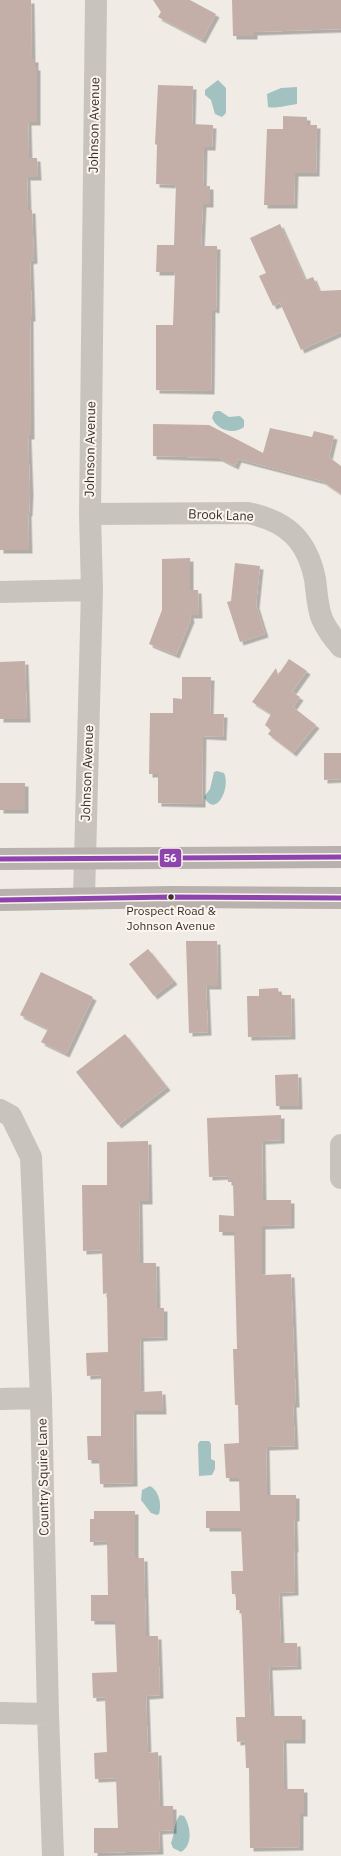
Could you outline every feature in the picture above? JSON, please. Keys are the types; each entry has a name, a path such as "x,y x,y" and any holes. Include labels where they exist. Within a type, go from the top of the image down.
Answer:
{"main road":[{"path":"0,859 341,857"},
{"path":"0,900 84,898 341,898"}],"street":[{"name":"Johnson Avenue","path":"84,898 92,590 90,514 96,0"},
{"name":"Brook Lane","path":"90,514 248,513 273,520 283,526 299,541 310,558 322,618 330,634 341,647"},
{"path":"0,592 92,590"},
{"name":"Country Squire Lane","path":"0,1110 11,1116 31,1157 41,1398 48,1714 53,1856"},
{"path":"341,1145 341,1178"},
{"path":"0,1399 41,1398"},
{"path":"0,1713 48,1714"}],"water":[{"path":"218,80 226,88 226,113 222,117 215,114 211,100 205,95 205,90"},
{"path":"297,87 297,104 268,107 267,94 281,88"},
{"path":"220,411 229,417 240,416 244,420 244,427 235,431 221,428 212,418 214,412"},
{"path":"217,771 224,773 226,786 221,799 213,805 204,797 210,789 214,772"},
{"path":"200,1441 209,1441 211,1444 211,1459 215,1461 215,1469 212,1475 199,1476 198,1444"},
{"path":"150,1486 158,1494 160,1502 160,1510 159,1514 157,1515 151,1513 141,1500 142,1490"},
{"path":"180,1815 184,1816 186,1820 190,1836 188,1845 181,1852 173,1848 171,1843"}],"building":[{"path":"0,0 31,0 32,59 35,59 35,67 37,67 37,122 28,122 29,158 37,158 38,177 27,177 28,210 32,210 34,260 30,261 32,318 30,318 31,436 28,436 30,492 28,513 29,550 0,550"},
{"path":"153,0 190,0 216,14 202,40 158,17 161,12"},
{"path":"232,0 341,0 341,29 254,32 254,36 233,36"},
{"path":"158,85 193,86 192,124 213,125 212,147 204,147 203,186 210,186 210,204 203,204 201,246 217,246 216,310 212,309 211,391 156,390 156,325 173,325 175,272 156,272 157,245 174,245 176,185 156,184 157,145 155,144"},
{"path":"283,116 307,117 307,125 317,125 316,173 295,173 294,205 264,205 267,129 283,129"},
{"path":"280,224 305,280 313,277 319,291 341,290 341,332 301,350 280,303 273,306 259,276 266,273 250,238"},
{"path":"153,424 209,425 263,453 270,428 312,437 314,431 334,436 329,457 341,466 341,494 322,481 238,459 235,466 219,458 153,456"},
{"path":"190,558 190,590 198,590 199,615 190,615 191,619 176,655 149,644 162,610 162,559"},
{"path":"235,563 260,566 256,605 265,634 240,642 227,602 231,601"},
{"path":"289,659 307,671 292,692 300,697 293,707 316,725 293,753 268,734 271,730 265,725 271,714 252,702 276,668 278,675"},
{"path":"25,661 27,719 0,719 0,662"},
{"path":"182,677 211,677 210,714 224,714 223,737 203,736 202,804 158,803 158,774 149,774 150,713 173,713 173,698 182,699"},
{"path":"324,753 341,753 341,779 324,780"},
{"path":"0,783 25,783 25,810 0,810"},
{"path":"186,941 217,941 218,986 206,986 208,1032 189,1033"},
{"path":"148,949 174,981 154,996 129,964"},
{"path":"41,972 93,997 66,1054 41,1042 48,1029 20,1015"},
{"path":"278,988 279,995 291,995 292,1036 248,1037 247,996 259,996 259,989"},
{"path":"125,1034 167,1087 118,1125 76,1072"},
{"path":"298,1074 299,1106 276,1106 275,1075"},
{"path":"281,1115 281,1140 262,1141 263,1200 291,1200 291,1225 262,1226 262,1275 291,1274 296,1404 293,1404 295,1446 266,1447 267,1495 296,1495 296,1518 294,1518 295,1592 279,1593 281,1643 297,1643 298,1666 269,1667 271,1716 302,1716 302,1740 283,1740 284,1789 304,1789 304,1813 300,1813 300,1847 250,1848 249,1768 246,1768 245,1741 237,1742 236,1717 245,1717 242,1622 241,1610 236,1610 236,1594 232,1594 231,1571 243,1571 241,1528 206,1528 206,1511 240,1511 239,1478 226,1478 224,1444 239,1443 238,1405 235,1405 233,1349 237,1349 234,1232 219,1232 219,1215 234,1216 233,1182 228,1182 228,1176 209,1177 207,1118"},
{"path":"148,1141 149,1201 139,1201 140,1263 156,1263 157,1308 164,1308 164,1337 140,1338 141,1392 162,1391 163,1411 133,1411 134,1483 100,1484 99,1460 88,1460 87,1436 101,1436 101,1375 87,1376 86,1353 108,1352 107,1293 103,1294 102,1250 83,1251 82,1185 107,1185 107,1142"},
{"path":"94,1511 135,1511 135,1558 144,1558 146,1636 158,1636 160,1695 146,1696 148,1753 158,1752 160,1806 173,1806 173,1830 159,1831 160,1851 94,1853 94,1828 118,1828 116,1778 95,1779 94,1753 107,1752 105,1697 93,1698 92,1673 117,1672 115,1621 91,1621 91,1595 108,1595 107,1541 90,1542 90,1519 94,1519"}],"transit line":[{"name":"56","path":"0,859 341,857"},
{"name":"56","path":"0,900 170,897 341,898"}],"place":[{"name":"Prospect Road & Johnson Avenue","path":"171,897"}]}
